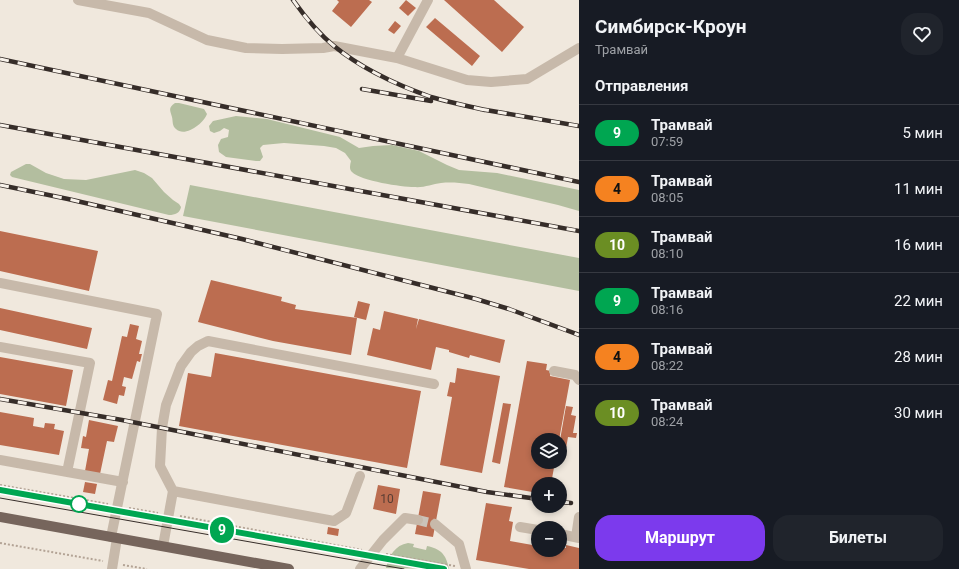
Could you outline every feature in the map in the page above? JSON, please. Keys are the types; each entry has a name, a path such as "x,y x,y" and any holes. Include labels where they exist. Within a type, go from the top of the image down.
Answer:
{"main road":[{"path":"0,517 289,569"}],"lane":[{"path":"78,0 149,13 207,40 246,48 282,49 323,48 334,46 396,58 467,80 491,82 527,78 579,48"},
{"path":"396,58 428,0"},
{"path":"0,283 157,314 118,506 112,566"},
{"path":"163,546 173,491 160,466 162,428 166,405 181,366 191,352 198,346 208,341 434,384"},
{"path":"0,347 90,363 67,472"},
{"path":"554,371 575,375 579,380"},
{"path":"0,460 123,482"},
{"path":"173,491 334,521 346,513 360,476"},
{"path":"567,535 577,537 579,517"},
{"path":"360,569 383,540 405,518 418,520"},
{"path":"435,524 459,544 466,569"},
{"path":"520,527 531,529"}],"path":[{"path":"0,485 118,506"},
{"path":"129,508 169,514 466,569"},
{"path":"0,543 112,566 147,569"}],"green space":[{"path":"175,103 204,109 207,114 205,118 194,128 189,131 180,131 174,126 170,111 171,106"},
{"path":"236,116 267,119 340,137 359,148 392,145 419,151 459,170 497,173 579,190 579,211 469,184 445,183 418,187 401,186 372,181 351,171 351,161 345,153 336,148 324,146 284,143 263,145 260,148 263,157 260,161 226,157 219,152 218,145 221,139 228,137 229,130 224,128 214,133 210,131 209,126 213,121"},
{"path":"26,164 30,164 46,173 64,179 86,180 135,170 152,178 164,192 179,204 181,207 180,211 173,215 169,215 12,177 10,175 11,172"},
{"path":"190,185 579,258 579,291 183,216"},
{"path":"403,544 414,544 413,547 426,550 427,546 436,549 444,556 449,569 386,568 393,552"}],"building":[{"path":"337,0 369,0 372,2 351,27 332,11 339,2"},
{"path":"406,0 416,8 408,16 399,8"},
{"path":"444,0 494,0 524,27 502,52"},
{"path":"435,18 480,56 472,66 426,27"},
{"path":"395,21 401,26 394,34 388,30"},
{"path":"0,231 98,251 89,291 0,271"},
{"path":"211,280 282,297 281,301 296,305 295,309 357,318 351,355 273,341 198,322"},
{"path":"358,301 370,304 366,320 354,317"},
{"path":"0,308 92,328 87,349 0,330"},
{"path":"384,311 418,319 416,329 419,319 505,340 500,363 470,355 469,358 449,352 449,350 436,347 431,370 367,355 373,328 380,330"},
{"path":"130,324 139,326 136,339 142,341 139,354 142,354 140,362 137,361 132,379 124,377 122,386 126,387 124,396 119,395 117,404 103,400 108,380 112,381 122,336 127,337"},
{"path":"215,353 421,391 407,468 179,426 188,373 211,377"},
{"path":"0,357 73,370 66,406 0,394"},
{"path":"527,361 547,364 546,370 551,371 550,376 570,380 560,433 531,433 531,469 554,469 552,477 531,477 531,492 504,487"},
{"path":"457,368 500,376 482,473 440,465 452,397 447,396 450,382 455,383"},
{"path":"503,403 511,404 500,464 492,462"},
{"path":"566,406 573,407 571,415 576,416 573,433 577,433 576,438 568,437 567,443 567,433 561,433"},
{"path":"0,412 34,418 33,426 44,428 45,423 55,424 54,429 64,431 59,455 0,445"},
{"path":"89,420 118,426 114,442 107,441 100,474 85,471 89,449 81,448 83,436 86,437"},
{"path":"85,482 97,484 95,494 83,492"},
{"path":"378,485 400,489 396,514 373,509"},
{"path":"423,491 441,494 433,537 415,534"},
{"path":"486,503 512,507 509,521 513,522 510,541 531,545 531,557 567,557 567,545 579,548 579,569 529,569 476,560"},
{"path":"328,527 339,529 338,536 327,534"}],"tunnel":[{"path":"418,520 435,524"}],"tram line":[{"path":"0,490 444,569"},
{"name":"9","path":"0,490 444,569"},
{"path":"0,498 404,569"}],"railway":[{"path":"293,0 302,13 328,41 368,69 393,82 431,97 485,110"},
{"path":"0,59 579,182"},
{"path":"362,89 431,101"},
{"path":"480,109 579,126"},
{"path":"0,125 579,231"},
{"path":"0,185 242,239 476,299 509,309 579,335"},
{"path":"0,399 122,420 487,492 531,498"},
{"path":"567,503 571,503"}]}
